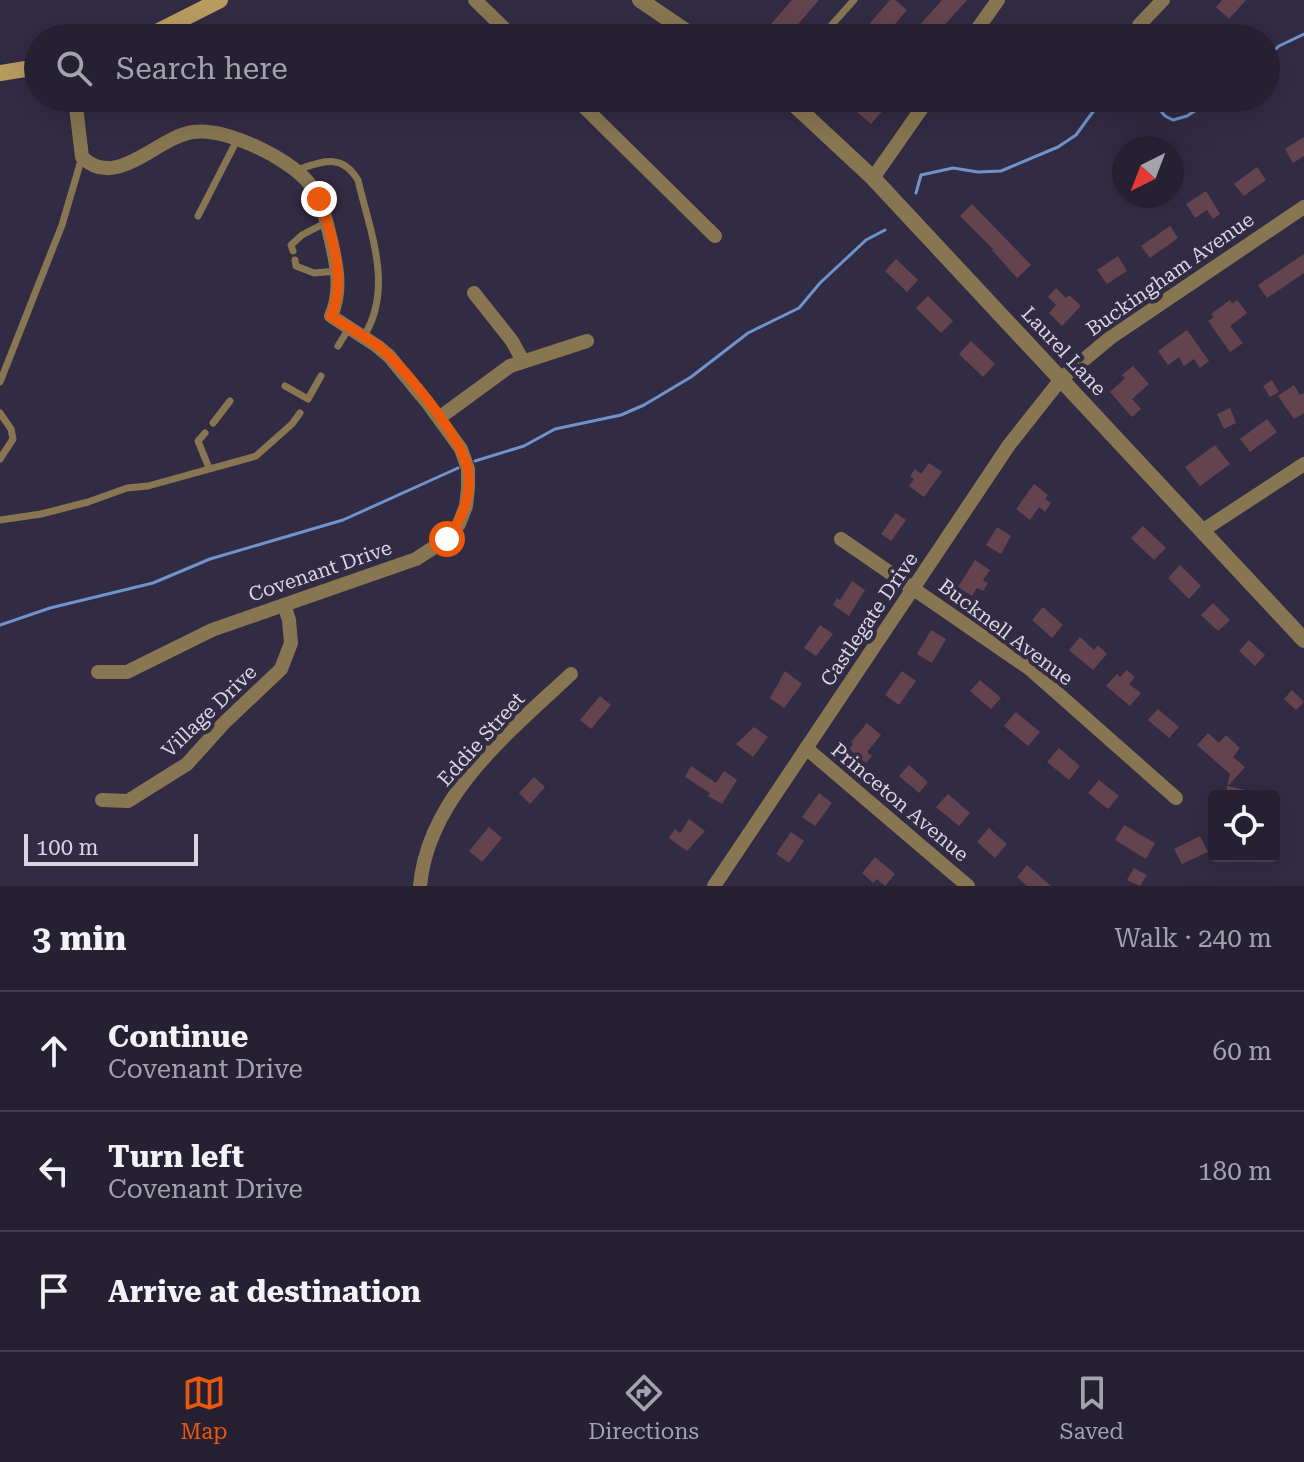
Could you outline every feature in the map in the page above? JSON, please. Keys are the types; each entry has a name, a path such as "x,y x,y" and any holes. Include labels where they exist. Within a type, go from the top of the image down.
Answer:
{"main road":[{"path":"173,24 220,0"},
{"path":"0,73 24,69"}],"street":[{"path":"475,0 500,24"},
{"path":"640,0 675,24"},
{"path":"981,24 998,0"},
{"path":"1140,24 1163,0"},
{"path":"77,112 82,157 88,164 106,168 127,164 158,145 193,132 211,132 237,140 296,170 319,199 327,222 339,289 331,316 349,328"},
{"path":"589,112 715,236"},
{"name":"Laurel Lane","path":"802,112 873,178 1304,640"},
{"path":"873,178 919,112"},
{"name":"Buckingham Avenue","path":"1062,378 1110,338 1304,207"},
{"path":"474,293 512,341 523,361"},
{"name":"Covenant Drive","path":"98,672 127,672 212,630 416,559 447,539 459,524 466,506 468,469 461,449 398,367 377,346 349,328"},
{"path":"439,418 510,366 587,341"},
{"name":"Castlegate Drive","path":"714,886 1009,445 1062,378"},
{"path":"1202,531 1304,464"},
{"name":"Bucknell Avenue","path":"841,539 1030,669 1176,798"},
{"name":"Village Drive","path":"102,800 128,801 187,764 223,724 281,669 291,643 284,605"},
{"name":"Eddie Street","path":"420,886 429,841 443,813 468,778 571,674"},
{"name":"Princeton Avenue","path":"806,748 968,886"}],"lane":[{"path":"833,24 854,0"},
{"path":"198,216 237,140"},
{"path":"0,382 62,225 82,157"},
{"path":"296,170 323,162 341,162 351,168 358,180 380,274 379,301 374,319 363,337"},
{"path":"293,251 291,245 302,235 327,222"},
{"path":"295,260 296,266 314,273 337,271"},
{"path":"338,346 349,328"},
{"path":"285,386 308,399 321,376"},
{"path":"213,423 230,401"},
{"path":"0,413 11,429 13,439 0,459"},
{"path":"0,520 41,514 127,488 148,486 256,456 300,413"},
{"path":"205,433 198,441 209,468"}],"building":[{"path":"792,0 819,0 798,24 771,24"},
{"path":"890,0 895,0 907,10 895,24 869,24"},
{"path":"942,0 967,0 946,24 921,24"},
{"path":"1222,0 1246,0 1229,19 1216,7"},
{"path":"857,112 882,112 871,124"},
{"path":"1304,137 1304,156 1293,163 1285,149"},
{"path":"1257,167 1266,180 1244,196 1234,184"},
{"path":"1206,191 1220,214 1213,219 1207,210 1195,218 1186,204"},
{"path":"972,204 1031,265 1017,278 960,216"},
{"path":"1170,226 1178,238 1150,258 1141,246"},
{"path":"1304,254 1304,273 1267,298 1258,285"},
{"path":"1118,256 1127,271 1107,284 1097,270"},
{"path":"896,259 918,280 907,292 885,271"},
{"path":"1056,288 1081,306 1062,326 1049,313 1056,305 1048,297"},
{"path":"928,296 953,321 941,333 916,308"},
{"path":"1230,300 1232,304 1237,300 1247,313 1230,326 1243,343 1230,352 1208,321 1214,317 1211,314"},
{"path":"1187,330 1209,361 1200,368 1194,359 1184,366 1179,357 1168,365 1158,351"},
{"path":"971,341 995,364 983,377 959,354"},
{"path":"1133,366 1149,384 1132,399 1141,409 1132,417 1110,392"},
{"path":"1272,380 1279,392 1270,397 1263,386"},
{"path":"1294,385 1300,395 1304,393 1304,413 1294,419 1278,396"},
{"path":"1230,408 1236,423 1224,429 1217,414"},
{"path":"1267,419 1277,432 1250,452 1240,439"},
{"path":"1215,445 1230,464 1200,486 1185,467"},
{"path":"929,463 942,472 924,497 909,486 914,479 910,476 915,469 921,474"},
{"path":"1034,484 1048,495 1045,499 1051,503 1045,512 1039,507 1030,520 1016,509"},
{"path":"896,513 906,520 891,541 881,534"},
{"path":"1143,526 1166,548 1154,560 1131,538"},
{"path":"997,527 1011,536 1001,554 986,545"},
{"path":"975,560 990,570 983,580 988,583 983,591 977,588 972,596 958,587"},
{"path":"1180,565 1201,586 1189,599 1168,578"},
{"path":"852,581 865,590 849,616 833,605"},
{"path":"1213,603 1230,620 1218,631 1201,615"},
{"path":"1043,607 1063,625 1052,638 1032,620"},
{"path":"820,625 833,634 816,656 804,648"},
{"path":"931,630 946,639 932,663 917,654"},
{"path":"1080,637 1094,650 1098,645 1107,654 1093,670 1069,650"},
{"path":"1249,640 1265,655 1255,666 1239,651"},
{"path":"1127,670 1135,677 1129,684 1141,693 1130,706 1106,686 1117,674 1120,677"},
{"path":"785,671 802,684 784,708 770,698"},
{"path":"902,671 916,681 899,705 885,695"},
{"path":"980,680 1001,698 991,709 970,691"},
{"path":"1292,690 1304,702 1296,710 1284,699"},
{"path":"600,696 611,705 591,729 580,720"},
{"path":"1158,709 1179,727 1169,738 1148,720"},
{"path":"1016,712 1040,732 1028,746 1004,726"},
{"path":"867,723 881,735 867,752 872,756 866,763 849,749"},
{"path":"754,727 768,737 753,757 736,744"},
{"path":"1208,733 1219,743 1226,735 1240,748 1233,757 1245,767 1228,786 1245,790 1226,790 1230,774 1197,745"},
{"path":"1059,748 1080,766 1069,780 1047,762"},
{"path":"909,765 928,782 919,793 899,776"},
{"path":"691,766 716,783 724,771 737,780 722,804 685,777"},
{"path":"534,777 545,787 530,804 519,793"},
{"path":"1099,780 1119,796 1108,809 1088,793"},
{"path":"819,793 832,803 815,826 802,817"},
{"path":"948,794 970,813 959,826 936,807"},
{"path":"689,819 705,831 687,851 669,838 675,829 680,833"},
{"path":"1124,825 1155,843 1146,859 1115,840"},
{"path":"489,827 502,838 482,862 469,851"},
{"path":"989,828 1007,844 995,858 977,842"},
{"path":"791,832 804,841 789,863 776,854"},
{"path":"1200,836 1208,852 1182,864 1174,849"},
{"path":"875,857 895,874 885,886 877,879 873,883 862,873"},
{"path":"1027,865 1051,886 1027,886 1017,877"},
{"path":"1134,868 1147,875 1140,886 1127,880"}],"waterway":[{"path":"1280,46 1304,34"},
{"path":"916,193 921,175 953,168 978,172 1001,171 1058,147 1076,135 1093,112"},
{"path":"1162,112 1173,120 1193,112"},
{"path":"475,461 524,446 555,429 621,415 644,405 691,377 748,333 799,308 820,283 866,240 885,230"},
{"path":"0,625 50,608 153,583 210,559 343,520 458,468"}],"route":[{"path":"319,199 330,234 339,289 331,316 389,356 461,449 468,469 466,506 459,524 447,539"}]}
